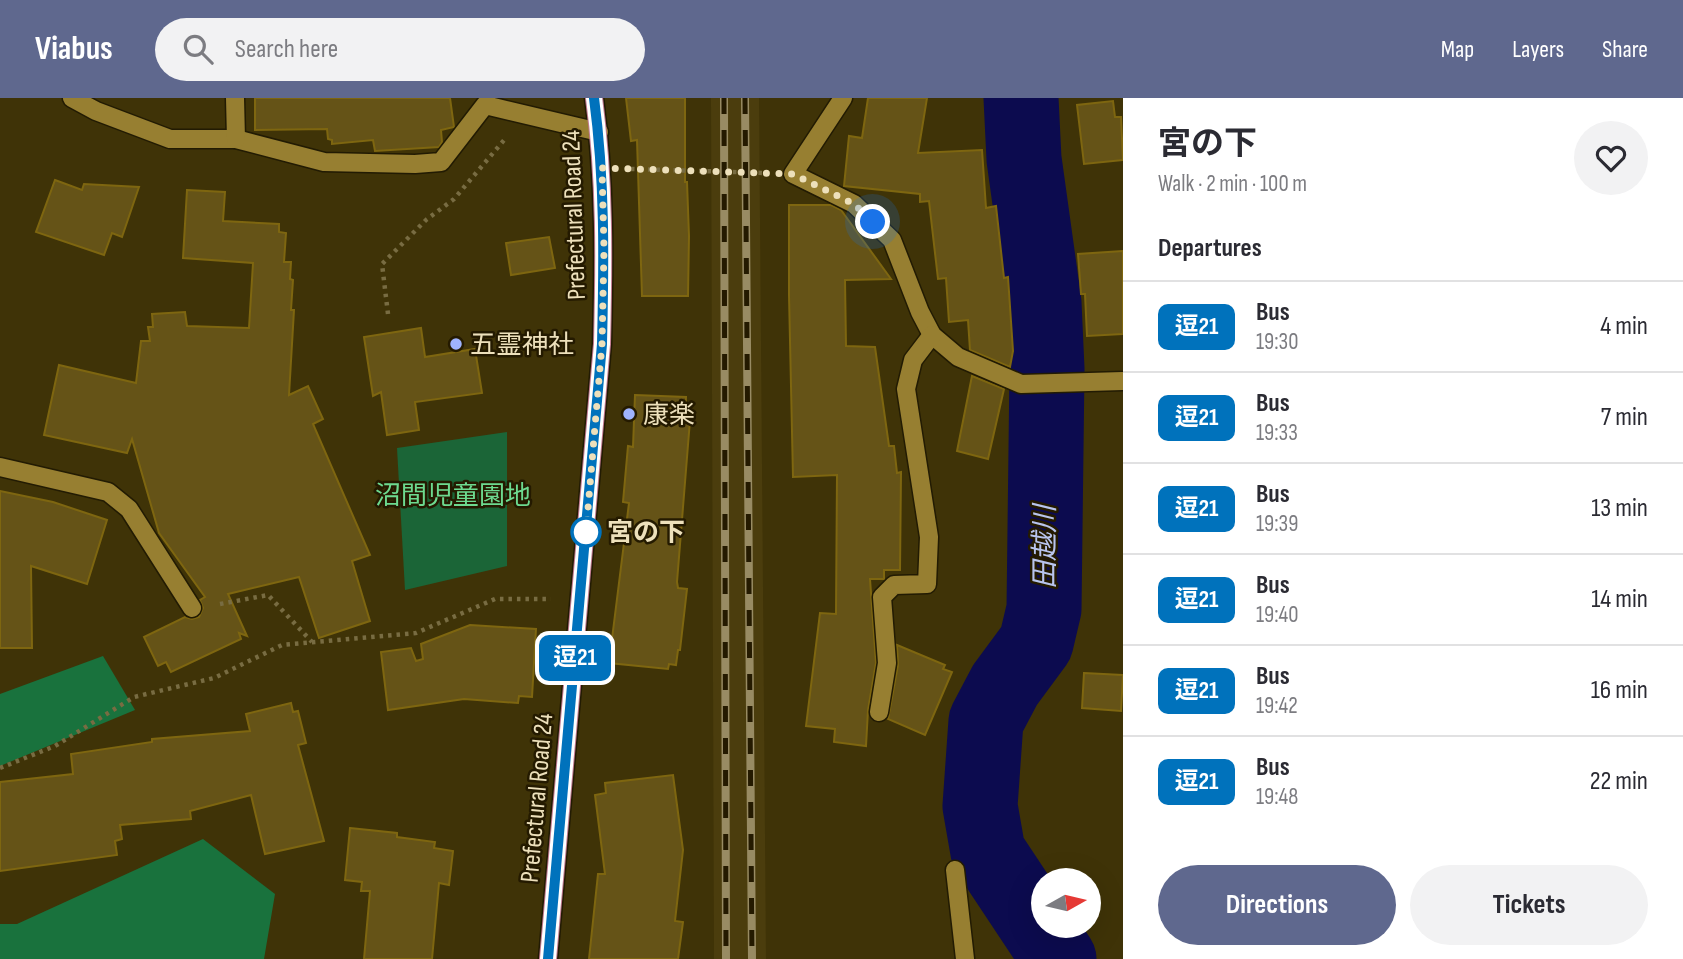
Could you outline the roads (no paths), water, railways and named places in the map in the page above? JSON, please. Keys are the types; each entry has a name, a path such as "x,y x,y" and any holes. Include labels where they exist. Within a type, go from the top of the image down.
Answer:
{"main road":[{"name":"Prefectural Road 24","path":"548,959 602,344 602,168 594,98"}],"street":[{"path":"72,98 96,111 170,139 236,139 324,162 441,162 482,101 526,115 599,132"},
{"path":"234,98 236,139"},
{"path":"843,98 793,174 854,204 892,240 920,312 932,335 958,357 1021,384 1123,381"},
{"path":"879,712 887,663 882,597 894,585 926,584 929,537 906,389 913,360 932,335"},
{"path":"0,467 108,492 129,509 192,608"},
{"path":"955,870 965,959"}],"waterway":[{"name":"田越川","path":"1021,98 1024,159 1044,303 1047,369 1044,609 1036,643 1005,685 986,721 980,806 988,852 1059,959"}],"railway":[{"path":"724,98 726,959"},
{"path":"745,98 752,959"}],"place":[{"name":"五霊神社","path":"456,344"},
{"name":"康楽","path":"629,414"},
{"name":"宮の下","path":"586,532"}],"park label":[{"name":"沼間児童園地","path":"453,495"}]}
